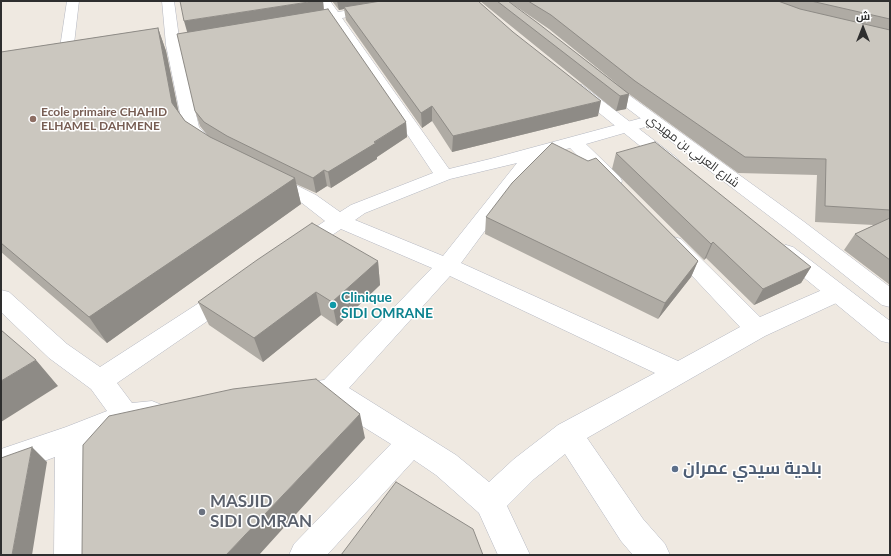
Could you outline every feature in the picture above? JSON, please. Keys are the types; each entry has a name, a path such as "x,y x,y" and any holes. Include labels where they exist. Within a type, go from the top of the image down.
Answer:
{"street":[{"path":"65,61 73,1"},
{"path":"168,1 173,44 191,128 202,142 219,153"},
{"path":"324,1 444,176"},
{"path":"288,24 427,1"},
{"path":"51,64 80,59"},
{"name":"شارع العربي بن مهيدي","path":"591,73 734,182 796,226 890,299"},
{"path":"563,78 625,128 684,172"},
{"path":"281,260 358,209 389,196 444,176 652,120"},
{"path":"574,142 627,196"},
{"path":"276,397 331,390 447,266 534,152"},
{"path":"258,173 309,199 339,221 447,266 680,373"},
{"path":"660,229 757,329"},
{"path":"773,241 890,334"},
{"path":"100,381 249,281"},
{"path":"490,502 524,469 568,434 757,329 837,293"},
{"path":"1,298 58,351 100,381 126,416"},
{"path":"331,390 364,413 412,442 446,466 490,502 514,555"},
{"path":"1,463 69,439 126,416 173,410"},
{"path":"568,434 632,530 654,555"},
{"path":"69,439 70,555"},
{"path":"305,555 412,442"}],"building":[{"path":"180,1 315,1 184,21"},
{"path":"381,1 478,1 513,32 601,101 453,136 432,106 421,113 344,7"},
{"path":"497,1 508,1 629,94 620,96"},
{"path":"528,1 778,1 800,9 890,30 890,210 825,206 826,159 745,157 635,81 551,15"},
{"path":"811,1 890,1 890,19"},
{"path":"328,9 406,122 374,142 376,143 328,172 324,170 313,178 227,136 204,122 195,111 177,34"},
{"path":"158,28 172,103 185,121 210,137 295,178 89,317 1,243 1,52"},
{"path":"655,142 811,267 763,289 713,242 711,244 616,153"},
{"path":"552,143 588,161 596,158 698,261 665,303 486,217 512,183"},
{"path":"890,218 890,260 855,234"},
{"path":"312,223 378,261 332,302 316,292 254,338 198,302 257,260"},
{"path":"1,330 36,360 1,381"},
{"name":"MASJID SIDI OMRAN","path":"316,379 360,414 226,555 82,555 83,445 109,416 233,389"},
{"path":"32,447 12,555 1,555 1,458"},
{"path":"396,482 473,529 483,555 341,555"}],"place":[{"name":"Ecole primaire CHAHID ELHAMEL DAHMENE","path":"33,119"},
{"name":"Clinique SIDI OMRANE","path":"333,305"},
{"name":"بلدية سيدي عمران","path":"675,469"},
{"name":"MASJID SIDI OMRAN","path":"202,512"}]}
